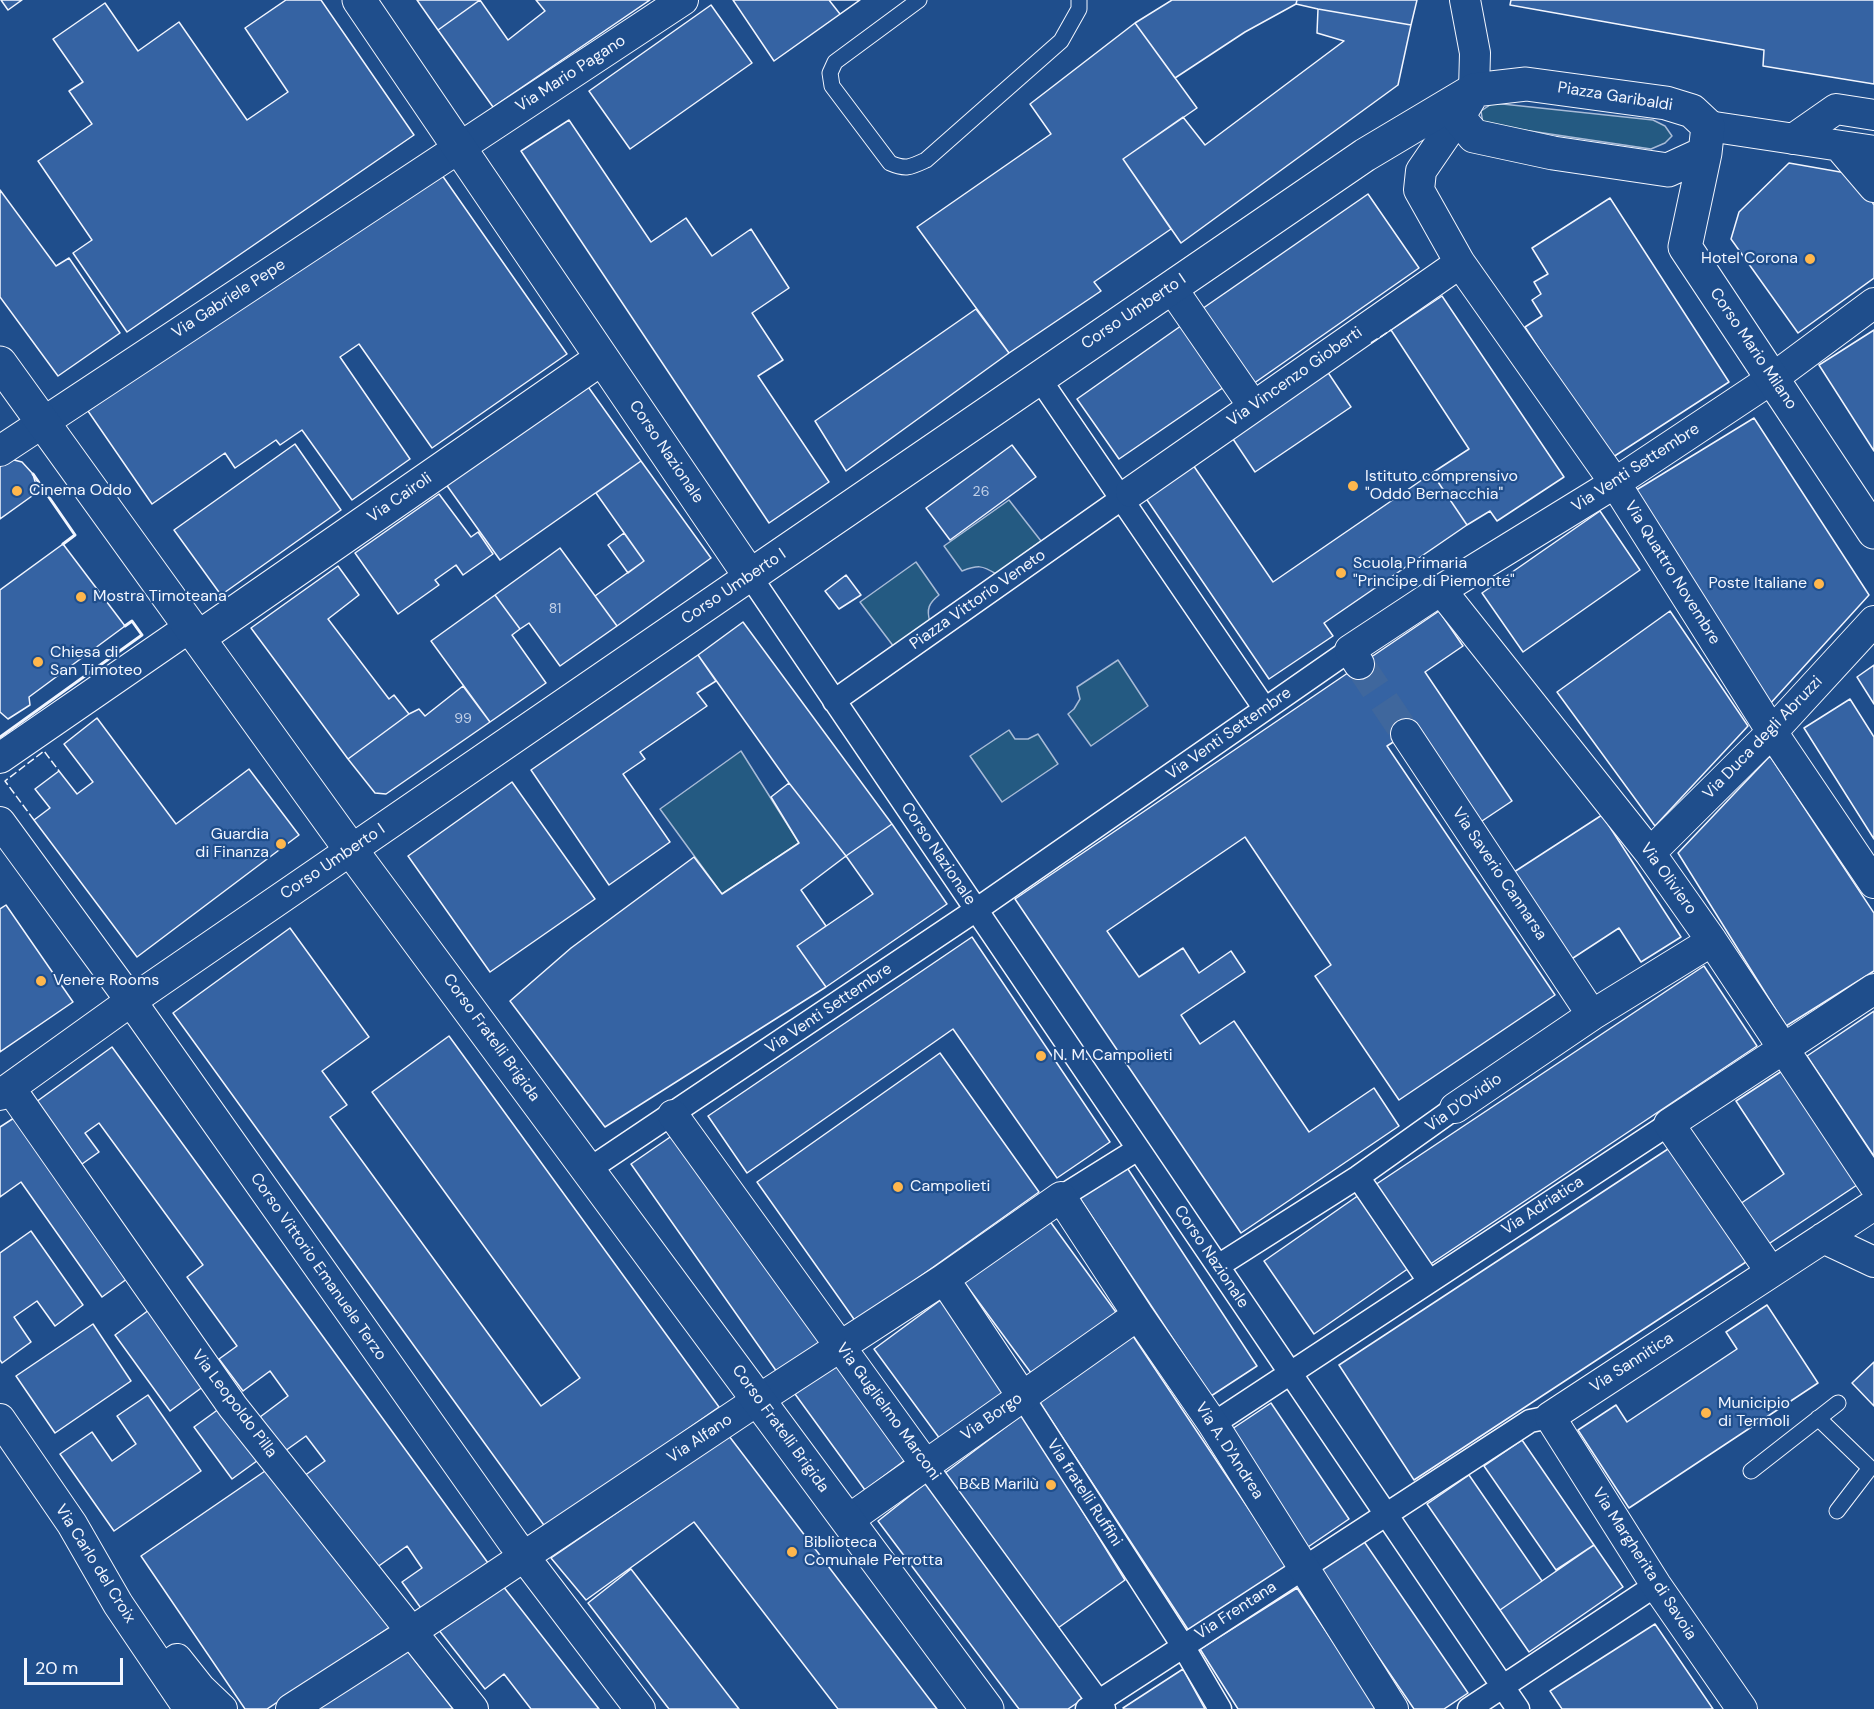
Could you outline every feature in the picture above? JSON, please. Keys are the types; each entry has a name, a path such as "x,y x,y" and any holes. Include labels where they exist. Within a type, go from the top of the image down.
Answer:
{"street":[{"name":"Corso Nazionale","path":"358,0 1518,1709"},
{"name":"Via Mario Pagano","path":"459,148 683,0"},
{"path":"1465,0 1475,53 1466,103 1474,136 1553,153 1668,170 1707,140 1793,139 1874,151"},
{"name":"Piazza Garibaldi","path":"1466,103 1526,84 1666,103 1692,111 1707,140"},
{"name":"Via Quattro Novembre","path":"1466,103 1421,171 1419,190 1460,263 1615,483 1772,732 1874,883"},
{"name":"Corso Umberto I","path":"5,1091 131,1001 1365,155 1466,103"},
{"path":"1793,139 1836,109 1874,115"},
{"name":"Corso Mario Milano","path":"1707,140 1685,247 1874,532"},
{"path":"1839,146 1874,187"},
{"name":"Via Gabriele Pepe","path":"0,451 459,148"},
{"name":"Via Vincenzo Gioberti","path":"1126,496 1460,263"},
{"path":"1171,287 1252,406"},
{"name":"Via Venti Settembre","path":"588,1170 976,910 1265,709 1355,657 1441,590 1615,483 1773,378 1874,303"},
{"name":"Via Cairoli","path":"0,758 194,632 602,358"},
{"name":"Corso Fratelli Brigida","path":"0,363 351,850 987,1709"},
{"path":"1040,378 1126,496 1265,709"},
{"name":"Piazza Vittorio Veneto","path":"834,701 1126,496"},
{"name":"Via Oliviero","path":"1441,590 1650,853 1712,941 1874,1185"},
{"name":"Via Duca degli Abruzzi","path":"1650,853 1772,732 1874,621"},
{"name":"Via Saverio Cannarsa","path":"1406,734 1592,1015"},
{"name":"Corso Vittorio Emanuele Terzo","path":"0,822 131,1001 524,1557 640,1709"},
{"name":"Via D'Ovidio","path":"1218,1266 1358,1177 1592,1015 1712,941"},
{"name":"Via Adriatica","path":"1213,1424 1874,989"},
{"name":"Via Leopoldo Pilla","path":"5,1091 233,1407 474,1709"},
{"name":"Via Guglielmo Marconi","path":"673,1115 926,1464 1096,1706"},
{"path":"1669,1124 1771,1272"},
{"name":"Via Alfano","path":"291,1709 944,1279 1061,1197 1138,1149"},
{"path":"1358,1177 1429,1281"},
{"name":"Via A. D'Andrea","path":"1061,1197 1213,1424 1393,1709"},
{"name":"Via Sannitica","path":"1386,1514 1530,1421 1550,1417 1874,1204"},
{"path":"1823,1238 1874,1262"},
{"name":"Via fratelli Ruffini","path":"944,1279 1183,1646 1220,1709"},
{"name":"Via Borgo","path":"848,1521 1138,1315"},
{"name":"Via Margherita di Savoia","path":"1550,1417 1656,1585 1741,1709"},
{"name":"Via Carlo del Croix","path":"0,1419 72,1524 118,1604 189,1709"},
{"name":"Via Frentana","path":"1096,1706 1183,1646 1386,1514"},
{"path":"72,1524 200,1688 222,1709"},
{"path":"1469,1709 1656,1585"}],"lane":[{"path":"919,0 835,62 830,73 832,86 890,164 900,167 911,167 926,160 1061,41 1079,9 1079,0"},
{"path":"1751,1472 1838,1403"},
{"path":"1818,1418 1870,1468 1837,1510"}],"shaded area":[{"path":"1493,103 1653,120 1665,126 1672,136 1665,143 1651,149 1483,124 1481,111"},
{"path":"1009,500 1041,541 996,574 980,567 962,571 944,546"},
{"path":"916,562 939,595 929,607 930,622 894,647 860,602"},
{"path":"1118,660 1148,706 1091,746 1068,714 1080,699 1077,687"},
{"path":"1009,730 1015,739 1028,739 1038,734 1058,764 1002,802 970,756"},
{"path":"741,751 799,843 722,894 660,809"}],"building":[{"path":"1,0 22,0 8,10"},
{"path":"286,0 321,0 414,135 127,332 73,253 92,240 38,161 92,124 69,91 83,82 53,39 105,3 138,51 179,22 247,120 288,92 245,28"},
{"path":"417,0 480,0 438,30"},
{"path":"480,0 508,40 545,11 536,0 650,0 493,107 438,30"},
{"path":"733,0 860,0 774,61"},
{"path":"829,0 860,0 840,14"},
{"path":"1172,0 1297,0 1296,4 1245,32 1175,78 1135,23"},
{"path":"1297,0 1417,0 1411,25 1318,9 1296,4"},
{"path":"1511,0 1874,0 1874,84 1763,66 1764,50 1510,5"},
{"path":"711,5 752,63 630,149 589,91"},
{"path":"1318,9 1411,25 1398,85 1181,243 1123,159 1183,117 1205,145 1344,41 1317,33"},
{"path":"1135,23 1197,108 1123,159 1171,229 1094,282 1101,291 1009,353 917,227 1051,134 1030,104"},
{"path":"569,120 651,242 686,218 712,256 751,229 789,288 752,313 783,360 758,376 829,482 769,523 521,151"},
{"name":"Hotel Corona","path":"1789,163 1846,173 1868,195 1874,205 1874,278 1798,333 1731,239 1739,212"},
{"path":"437,168 567,354 432,448 359,344 340,357 410,459 352,500 302,430 280,445 276,440 235,468 225,453 152,504 88,411"},
{"path":"0,190 56,266 69,258 120,333 58,376 0,297"},
{"path":"1368,194 1419,268 1250,386 1199,311"},
{"path":"1610,198 1729,382 1610,459 1525,327 1542,316 1532,300 1541,294 1534,282 1548,274 1532,248"},
{"path":"1442,296 1564,477 1497,521 1490,511 1467,525 1432,473 1469,449 1391,330"},
{"path":"976,309 1009,353 846,471 815,421"},
{"path":"1185,323 1227,385 1119,459 1077,399"},
{"path":"1874,330 1874,451 1819,365"},
{"path":"1327,371 1351,407 1255,472 1231,436"},
{"path":"584,381 641,461 500,560 443,480"},
{"path":"1754,418 1869,595 1769,705 1633,492"},
{"path":"295,444 341,510 221,595 174,530"},
{"path":"1012,445 1036,477 950,540 926,508"},
{"name":"Cinema Oddo","path":"6,458 22,462 33,474 36,485 32,496 0,519 0,462"},
{"path":"641,461 711,558 617,626 595,596 644,561 596,493"},
{"name":"Scuola Primaria \"Principe di Piemonte\"","path":"1191,462 1273,582 1432,473 1467,525 1324,623 1333,636 1269,679 1143,494"},
{"path":"439,494 471,537 478,532 493,554 463,575 456,565 435,580 439,585 398,614 355,553"},
{"path":"1600,511 1640,570 1523,652 1482,593"},
{"path":"624,533 644,561 628,573 608,545"},
{"name":"Chiesa di San Timoteo","path":"63,544 125,626 29,697 30,705 8,719 0,712 0,590"},
{"path":"560,548 617,626 560,666 529,623 520,629 495,595"},
{"path":"338,566 359,595 328,619 389,699 394,695 409,714 348,759 251,628"},
{"path":"846,575 861,595 839,609 825,591"},
{"path":"495,595 520,629 512,635 546,683 490,722 431,641"},
{"path":"1439,611 1463,646 1425,672 1512,801 1479,823 1406,734 1387,746 1555,995 1399,1100 1315,976 1331,965 1245,837 1107,931 1139,977 1183,948 1199,973 1231,951 1245,972 1181,1015 1200,1044 1234,1021 1309,1132 1374,1088 1399,1126 1241,1233 1015,899"},
{"path":"1670,611 1748,726 1655,826 1557,692"},
{"path":"743,622 892,824 846,856 789,783 698,655"},
{"path":"698,655 716,681 697,693 707,706 640,752 645,759 623,774 670,842 609,885 531,770"},
{"path":"1874,665 1874,704 1857,677"},
{"path":"463,686 490,722 386,794 375,793 348,759 409,714 419,709 425,716"},
{"path":"1850,699 1874,737 1874,839 1804,728"},
{"path":"97,718 176,824 249,769 299,835 137,957 34,820 50,808 35,789 59,771 77,794 93,782 64,744"},
{"path":"1770,756 1874,913 1874,971 1786,1026 1678,853"},
{"path":"512,782 595,899 490,972 408,856"},
{"path":"789,783 846,856 801,890 826,926 797,946 826,987 605,1127 510,1001 571,948 694,857 722,894 799,843 771,797"},
{"path":"1602,815 1681,937 1641,962 1619,928 1570,960 1514,872"},
{"path":"892,824 947,904 826,987 797,946 873,894 846,856"},
{"path":"6,905 73,1002 0,1052 0,909"},
{"path":"290,928 369,1037 322,1071 347,1105 330,1117 541,1406 580,1378 372,1092 449,1036 719,1407 546,1528 173,1013"},
{"path":"972,937 1110,1142 1057,1178 953,1029 747,1173 708,1116"},
{"path":"1704,966 1757,1046 1429,1265 1375,1185"},
{"path":"1874,1011 1874,1156 1807,1056"},
{"path":"112,1047 488,1563 423,1611 402,1582 422,1568 407,1546 373,1570 304,1476 325,1461 306,1436 285,1451 260,1417 288,1396 270,1371 243,1391 219,1359 237,1346 187,1277 203,1265 99,1123 85,1133 99,1152 82,1164 36,1102"},
{"name":"Campolieti","path":"940,1053 1039,1192 856,1322 757,1182"},
{"path":"1782,1071 1857,1185 1764,1247 1737,1206 1784,1174 1736,1101"},
{"path":"17,1116 131,1276 102,1297 21,1182 0,1197 0,1127"},
{"path":"676,1133 822,1341 777,1372 631,1164"},
{"path":"1671,1147 1746,1262 1414,1480 1339,1365"},
{"path":"1126,1166 1257,1366 1211,1396 1079,1197"},
{"path":"1359,1195 1409,1268 1314,1334 1264,1261"},
{"path":"1049,1220 1118,1315 1034,1377 964,1282"},
{"path":"31,1231 83,1305 55,1326 37,1301 14,1317 31,1342 2,1363 0,1360 0,1253"},
{"path":"942,1299 1008,1390 940,1439 874,1349"},
{"name":"Municipio di Termoli","path":"1767,1305 1818,1383 1629,1508 1578,1430 1616,1405 1627,1422 1737,1349 1726,1332"},
{"path":"153,1307 208,1383 170,1411 115,1335"},
{"path":"93,1324 131,1381 55,1433 16,1376"},
{"path":"1133,1336 1287,1566 1189,1631 1038,1400"},
{"path":"839,1362 908,1458 865,1490 795,1394"},
{"path":"1874,1362 1874,1406 1852,1383"},
{"path":"148,1395 201,1471 114,1531 60,1454 92,1432 112,1461 136,1444 117,1416"},
{"path":"1271,1403 1349,1519 1305,1549 1226,1433"},
{"path":"223,1406 261,1458 232,1479 194,1427"},
{"path":"1023,1414 1125,1580 1058,1628 945,1473"},
{"path":"729,1436 937,1709 838,1709 694,1522 586,1600 551,1558"},
{"path":"1522,1440 1594,1545 1556,1570 1484,1466"},
{"path":"268,1469 390,1627 267,1709 245,1709 141,1556"},
{"path":"1469,1475 1542,1581 1500,1610 1427,1504"},
{"path":"926,1483 1083,1699 1068,1709 1019,1709 878,1521"},
{"path":"1363,1540 1468,1693 1444,1709 1414,1709 1319,1570"},
{"path":"1594,1545 1623,1587 1529,1652 1500,1610"},
{"path":"631,1569 739,1709 669,1709 588,1603"},
{"path":"499,1581 599,1709 531,1709 504,1674 485,1689 438,1629"},
{"path":"1297,1588 1378,1709 1238,1709 1200,1649"},
{"path":"1655,1624 1713,1709 1562,1709 1550,1691"},
{"path":"405,1648 453,1709 313,1709"},
{"path":"1183,1669 1205,1709 1123,1708"}],"tunnel":[{"path":"1359,664 1406,734"}],"fence":[{"path":"1371,343 1391,330"},
{"path":"34,820 5,781 44,751 59,771"}],"wall":[{"path":"33,474 75,535 63,544"},
{"path":"0,737 142,635 132,621 125,626"}],"place":[{"name":"Hotel Corona","path":"1810,259"},
{"name":"Istituto comprensivo \"Oddo Bernacchia\"","path":"1353,486"},
{"name":"Cinema Oddo","path":"17,491"},
{"name":"Scuola Primaria \"Principe di Piemonte\"","path":"1341,573"},
{"name":"Poste Italiane","path":"1819,584"},
{"name":"Mostra Timoteana","path":"81,597"},
{"name":"Chiesa di San Timoteo","path":"38,662"},
{"name":"Guardia di Finanza","path":"281,844"},
{"name":"Venere Rooms","path":"41,981"},
{"name":"N. M. Campolieti","path":"1041,1056"},
{"name":"Campolieti","path":"898,1187"},
{"name":"Municipio di Termoli","path":"1706,1413"},
{"name":"B&B Marilù","path":"1051,1485"},
{"name":"Biblioteca Comunale Perrotta","path":"792,1552"}]}
